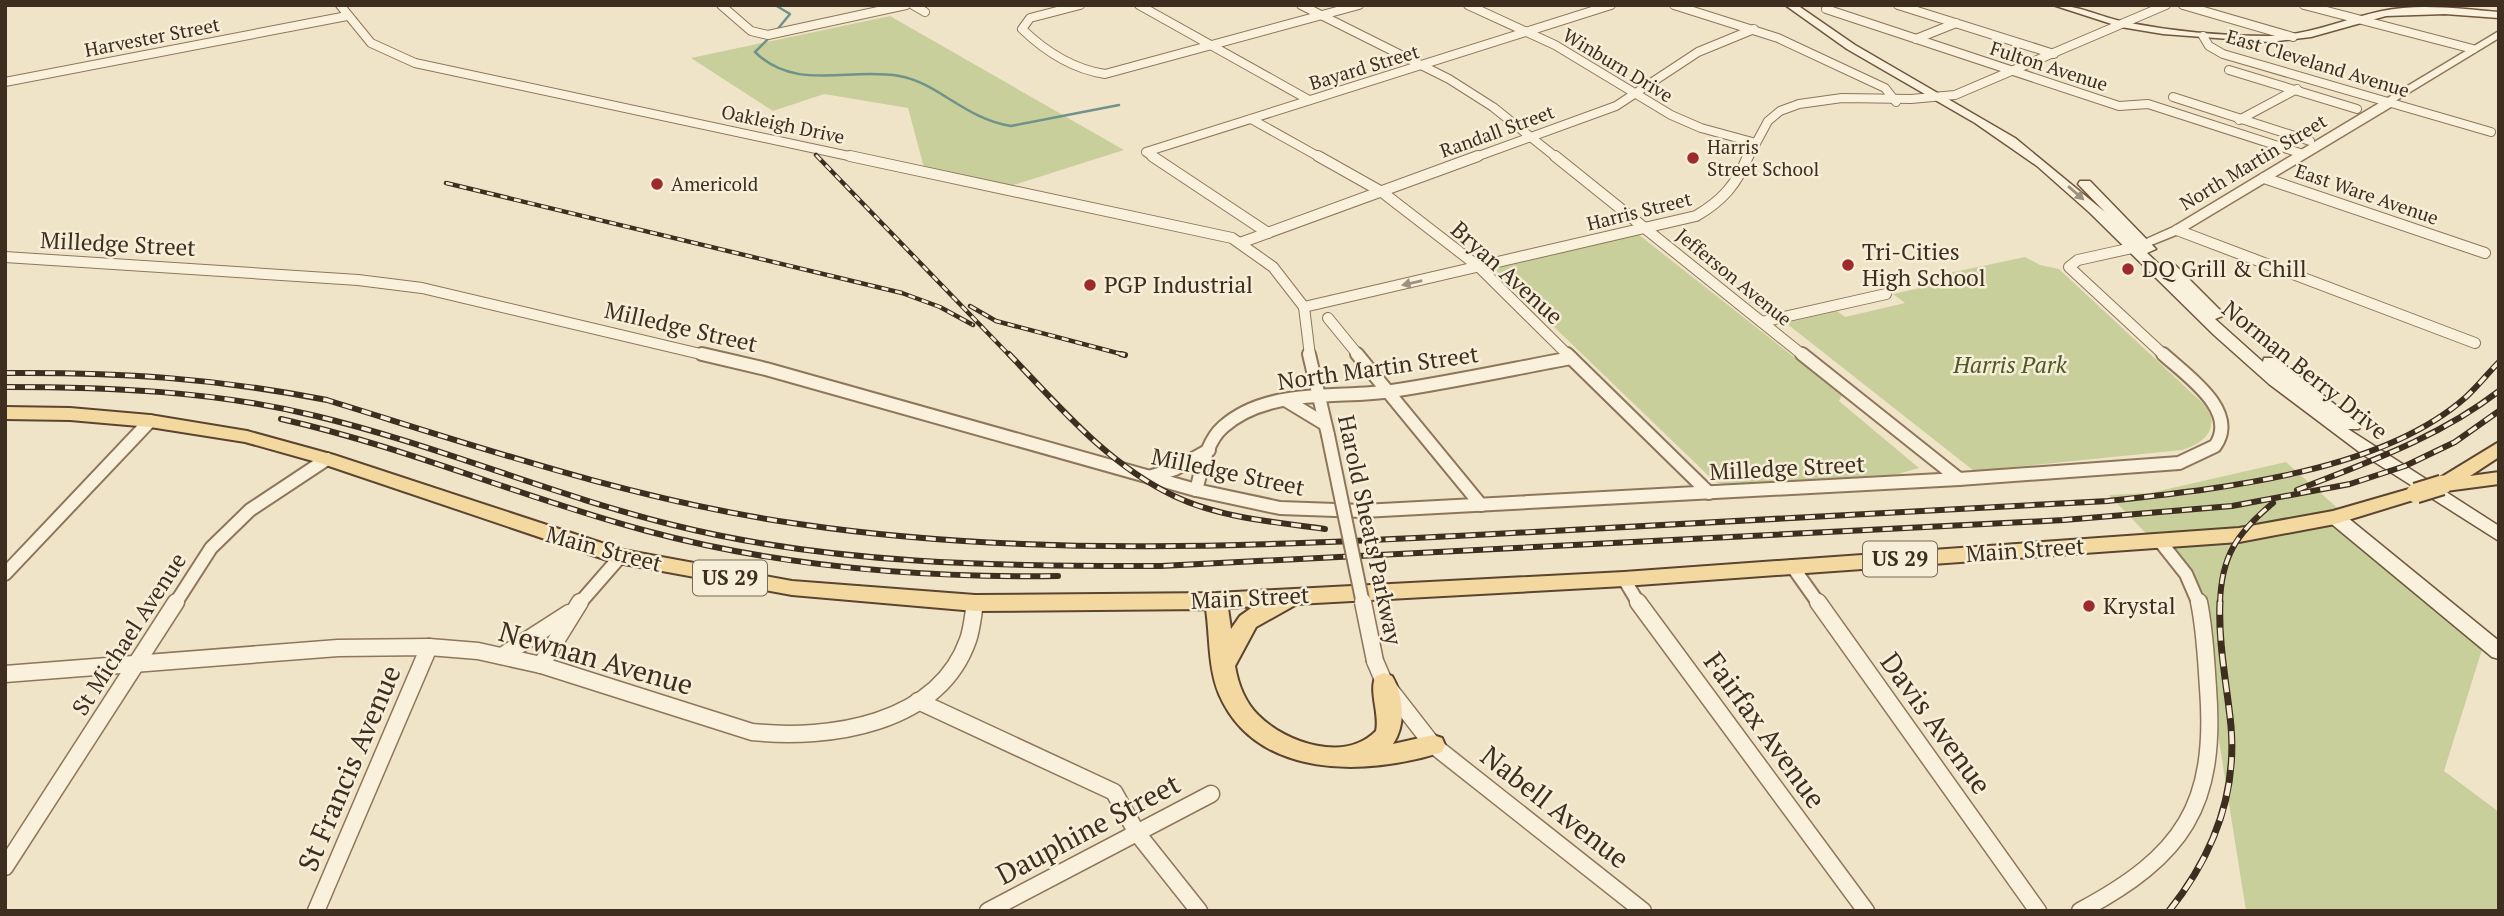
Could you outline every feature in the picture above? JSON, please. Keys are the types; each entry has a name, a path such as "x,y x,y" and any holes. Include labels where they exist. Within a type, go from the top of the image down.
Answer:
{"main road":[{"name":"Norman Berry Drive","path":"1790,5 1837,38 1946,97"},
{"name":"Norman Berry Drive","path":"1802,5 1834,28 1946,97 2040,162 2304,388 2427,476 2499,521"},
{"name":"East Cleveland Avenue","path":"2058,5 2122,24 2203,36"},
{"path":"2203,36 2269,39 2293,37 2355,19 2402,11 2499,15"},
{"path":"2470,12 2499,21"},
{"name":"Norman Berry Drive","path":"2138,246 2198,313 2282,387 2383,461 2499,535"},
{"name":"Main Street","path":"5,413 150,421 247,437 327,459 620,557 792,589 975,603 1216,601 1624,579 2239,535 2335,517 2452,482 2499,448"},
{"name":"US 29","path":"2452,482 2499,478"},
{"path":"2335,517 2499,652"},
{"path":"1226,667 1235,635 1243,625 1266,610 1305,596"},
{"path":"1216,601 1231,695 1253,725 1288,746 1324,757 1387,758 1433,745"},
{"path":"1324,757 1359,751 1386,738 1392,725 1380,672"}],"street":[{"name":"Oakleigh Drive","path":"340,5 358,33 369,44 415,63 1219,236 1240,243"},
{"path":"722,5 751,31 768,35 906,5"},
{"path":"913,5 925,12"},
{"path":"1080,5 1030,18 1022,25 1047,51 1094,73 1120,71 1359,5"},
{"path":"1139,5 1309,100"},
{"name":"Jefferson Avenue","path":"1301,5 1423,65 1474,94 1959,479"},
{"name":"Winburn Drive","path":"1468,5 1584,61 1636,95 1685,122 1756,143"},
{"name":"Bayard Street","path":"1268,233 1146,152 1612,5"},
{"path":"1674,5 1754,29 1885,88 1923,100"},
{"name":"Fulton Avenue","path":"1837,5 1826,9 2119,106 2148,104 2303,154"},
{"path":"1898,5 2054,54"},
{"name":"Harris Street","path":"1304,307 1696,216 1723,202 1733,191 1771,118 1796,106 1833,100 1896,102 1946,97 2015,71 2166,5"},
{"path":"2183,5 2293,37"},
{"path":"2304,5 2473,49"},
{"name":"Harvester Street","path":"5,82 347,16"},
{"path":"1916,39 1956,23"},
{"name":"Randall Street","path":"1240,243 1616,106 1698,52 1754,29"},
{"name":"North Martin Street","path":"2138,246 2177,230 2387,105 2387,102 2499,34"},
{"name":"East Cleveland Avenue","path":"2203,36 2209,46 2222,54 2491,132"},
{"path":"2230,71 2357,109"},
{"path":"2223,128 2312,80"},
{"path":"1885,88 1896,102"},
{"path":"2173,97 2310,141"},
{"name":"Bryan Avenue","path":"1251,119 1382,192 1479,267 1709,493"},
{"name":"East Ware Avenue","path":"2264,177 2458,243"},
{"path":"2177,230 2475,343"},
{"path":"1240,243 1268,260 1288,279 1304,307"},
{"path":"2458,243 2486,253"},
{"name":"Milledge Street","path":"5,257 358,280 422,288 766,369 1250,503 1312,510 1363,511 1959,479 2179,463 2209,452 2218,444 2224,425 2208,395 2069,267 2078,260 2138,246"},
{"path":"1762,322 1886,294"},
{"name":"Harold Sheats Parkway","path":"1304,307 1303,320 1317,397 1380,672 1433,745"},
{"path":"1328,317 1481,505"},
{"name":"North Martin Street","path":"1196,490 1209,450 1222,428 1238,417 1287,401 1389,392 1571,358"},
{"path":"1287,401 1326,430"},
{"path":"5,574 150,421"},
{"path":"1149,477 1175,469 1209,450"},
{"name":"St Michael Avenue","path":"5,867 223,533 250,510 327,459"},
{"path":"2080,911 2122,890 2164,855 2195,810 2208,766 2210,725 2202,613 2188,573 2159,540"},
{"path":"541,665 573,611 620,557"},
{"name":"Davis Avenue","path":"1792,566 2038,911"},
{"name":"Fairfax Avenue","path":"1624,579 1866,911"},
{"name":"Newnan Avenue","path":"5,674 338,648 429,647 502,656 541,665 716,721 778,737 814,737 851,731 886,719 918,701 941,681 957,662 974,626 975,603"},
{"path":"502,656 573,611"},
{"name":"St Francis Avenue","path":"316,911 429,647"},
{"path":"918,701 1114,792 1137,833 1199,911"},
{"name":"Nabell Avenue","path":"1433,745 1643,911"},
{"name":"Dauphine Street","path":"989,911 1211,794"}],"green space":[{"path":"890,16 1124,150 1004,188 926,175 908,108 824,94 773,111 691,58"},
{"path":"1638,234 1842,395 1839,401 1919,468 1888,477 1726,485 1715,482 1493,268"},
{"name":"Harris Park","path":"2025,257 2040,265 2059,269 2210,410 2210,430 2202,440 2182,450 1974,471 1786,323 1837,311 1845,317 1905,303 1893,294 1948,282 1940,275"},
{"path":"2286,462 2485,640 2444,771 2499,812 2499,911 2246,911 2194,583 2109,495 2150,493"}],"waterway":[{"path":"775,5 790,14 776,31"},
{"path":"771,36 755,52 771,64 787,71 823,76 899,76 926,85 979,116 1011,126 1119,105"}],"railway":[{"path":"816,155 1010,356"},
{"path":"446,183 902,293 940,307 973,325"},
{"path":"970,306 996,321 1125,355 1121,354"},
{"path":"1009,354 1085,433 1127,468 1150,483 1174,496 1210,509 1248,518 1325,529"},
{"path":"5,373 167,378 285,392 327,400 619,487 679,502 799,524 972,542 1146,546 1494,534 2108,501 2198,490 2296,473 2390,444 2431,423 2466,397 2499,362"},
{"path":"5,387 162,392 278,408 406,441 628,513 733,538 793,548 854,556 977,564 1100,566 1161,566 2064,520 2232,506 2350,484 2405,466 2455,442 2499,411"},
{"path":"2297,490 2427,436 2476,408 2499,391"},
{"path":"281,419 328,430 419,458 601,518 748,554 902,572 1058,576"},
{"path":"2220,604 2224,572 2233,547 2250,525 2273,503"},
{"path":"2169,911 2198,869 2209,847 2225,801 2230,777 2231,726 2220,604"}],"place":[{"name":"Harris Street School","path":"1693,158"},
{"name":"Americold","path":"657,184"},
{"name":"Tri-Cities High School","path":"1848,265"},
{"name":"DQ Grill & Chill","path":"2128,269"},
{"name":"PGP Industrial","path":"1090,285"},
{"name":"Krystal","path":"2089,606"}]}
